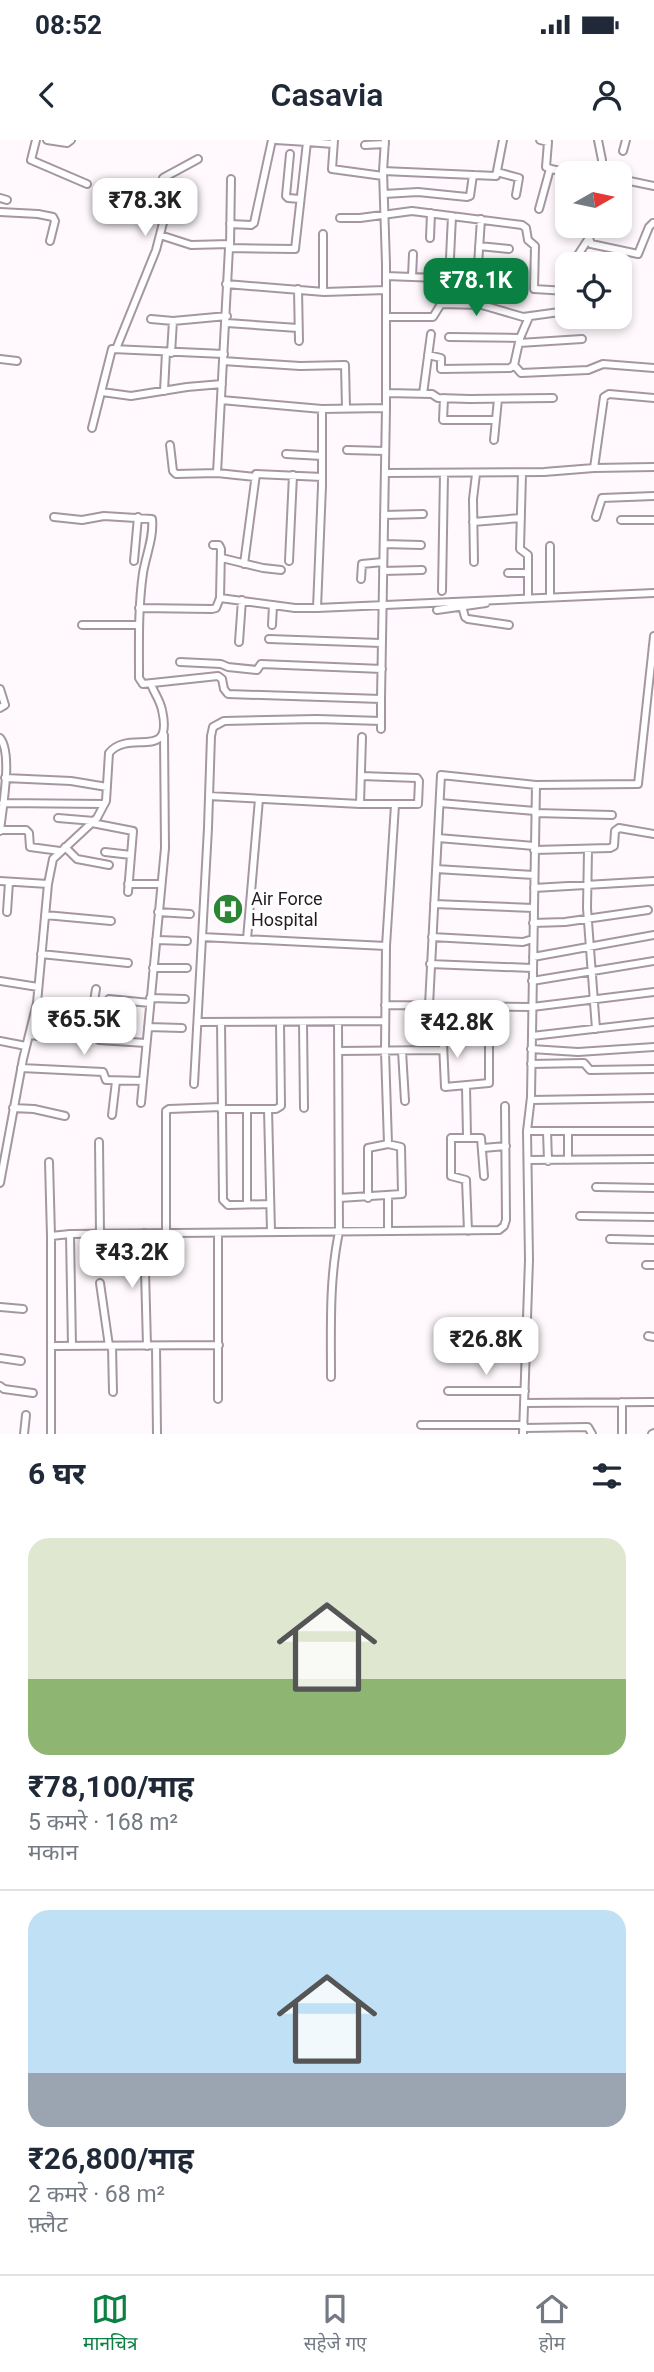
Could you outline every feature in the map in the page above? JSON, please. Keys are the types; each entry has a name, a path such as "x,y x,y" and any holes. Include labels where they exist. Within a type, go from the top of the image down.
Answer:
{"street":[{"path":"36,140 31,160 87,184"},
{"path":"47,140 67,143 71,140"},
{"path":"230,224 254,223 274,140 334,142 332,170 383,174 496,176 503,140"},
{"path":"598,140 602,161"},
{"path":"623,151 626,140"},
{"path":"545,141 545,165 555,170"},
{"path":"160,235 191,245 295,249 298,245 307,142"},
{"path":"365,145 385,142 383,174 386,451 381,729"},
{"path":"290,155 286,196 300,198"},
{"path":"116,349 160,235 171,192 163,178 198,159"},
{"path":"539,209 550,169"},
{"path":"498,172 519,178 516,195"},
{"path":"384,194 418,192 467,197 470,195 473,175"},
{"path":"217,473 230,246 230,179"},
{"path":"632,181 654,186"},
{"path":"340,218 412,211 524,226 527,240 534,246 534,289 555,290"},
{"path":"0,212 53,217 55,221 50,241"},
{"path":"430,238 431,213"},
{"path":"449,278 452,216"},
{"path":"589,238 591,244 638,254 649,227 654,223 654,216"},
{"path":"478,265 481,219"},
{"path":"323,234 323,292"},
{"path":"581,252 589,238"},
{"path":"480,246 509,249"},
{"path":"412,277 413,254"},
{"path":"386,276 465,279"},
{"path":"226,284 323,292 386,289"},
{"path":"298,289 299,341"},
{"path":"386,317 433,317 440,304 482,305 516,316 555,313"},
{"path":"514,365 529,317"},
{"path":"151,319 226,319 298,328"},
{"path":"164,391 173,321"},
{"path":"423,394 431,334"},
{"path":"449,337 520,341 582,339"},
{"path":"92,428 111,350 116,349 300,366 345,365 346,408"},
{"path":"428,355 442,358 442,369 504,368 514,365"},
{"path":"0,359 18,361"},
{"path":"514,365 521,373 588,370 603,364 654,368"},
{"path":"102,392 128,396 222,384"},
{"path":"386,393 432,394 438,398 553,398"},
{"path":"594,468 604,397 609,394 654,398"},
{"path":"444,398 443,420 496,420"},
{"path":"494,440 498,399"},
{"path":"221,400 321,409 386,408"},
{"path":"317,608 322,477 321,409"},
{"path":"170,446 174,474 217,473 255,477"},
{"path":"347,450 386,451"},
{"path":"286,454 322,456"},
{"path":"385,473 522,473 654,467"},
{"path":"244,564 255,477 258,473 322,477"},
{"path":"522,473 520,550 528,553 528,597"},
{"path":"442,591 444,474"},
{"path":"474,562 476,474"},
{"path":"289,561 293,475"},
{"path":"596,517 602,498 654,496"},
{"path":"384,514 423,514"},
{"path":"54,517 82,520 104,516 138,517 150,518 152,521 138,625 139,680 143,684 218,676 228,694 381,699"},
{"path":"134,561 138,517"},
{"path":"473,522 521,518"},
{"path":"621,520 654,520"},
{"path":"384,544 421,545"},
{"path":"139,608 216,608 220,598 222,558 220,546 213,545"},
{"path":"550,546 550,596"},
{"path":"222,558 281,570"},
{"path":"361,579 362,564 383,562"},
{"path":"383,571 422,570"},
{"path":"508,573 528,573"},
{"path":"220,598 317,608 653,591"},
{"path":"239,642 242,600"},
{"path":"437,610 495,602"},
{"path":"272,625 273,605"},
{"path":"462,606 468,620 509,625"},
{"path":"82,625 138,625"},
{"path":"429,1005 441,775 536,785 638,784 654,636"},
{"path":"269,639 381,643"},
{"path":"180,662 221,664 257,670 261,664 382,668"},
{"path":"141,1103 166,806 166,729 162,706 151,684"},
{"path":"0,689 5,705 0,708"},
{"path":"646,718 654,719"},
{"path":"194,1084 211,731 220,722 317,719 381,721"},
{"path":"0,1183 21,1068 35,1012 53,859 93,822 104,804 109,753 113,748 158,740 164,735"},
{"path":"360,804 362,737"},
{"path":"0,738 3,741 5,778 0,830 26,830 29,833 30,847 63,849 77,859 109,865"},
{"path":"209,796 360,804 418,804 418,779 361,776"},
{"path":"5,778 71,780 107,788"},
{"path":"524,1429 529,1260 527,1131 531,1100 536,785"},
{"path":"247,939 259,799"},
{"path":"3,803 104,804"},
{"path":"440,803 535,812 612,815"},
{"path":"388,1144 386,946 394,805"},
{"path":"58,818 133,831 128,892"},
{"path":"438,838 534,848 588,850 612,847 615,831 619,828 654,834"},
{"path":"588,850 589,946 596,1029"},
{"path":"105,852 131,855"},
{"path":"436,869 534,875"},
{"path":"0,881 48,884"},
{"path":"7,912 9,881"},
{"path":"534,888 654,881"},
{"path":"128,884 161,884"},
{"path":"434,904 533,908"},
{"path":"533,923 649,910"},
{"path":"158,912 190,914"},
{"path":"45,915 111,921"},
{"path":"533,957 654,935"},
{"path":"202,937 386,946"},
{"path":"432,937 523,942 533,939"},
{"path":"156,940 187,941"},
{"path":"41,954 128,963"},
{"path":"532,981 654,961"},
{"path":"430,964 532,968"},
{"path":"153,968 187,968"},
{"path":"0,981 38,987"},
{"path":"35,1012 91,1014 96,989"},
{"path":"385,1005 532,1007 654,992"},
{"path":"109,999 185,999"},
{"path":"424,1020 482,1021 489,1026 490,1083 445,1087 442,1021"},
{"path":"198,1022 385,1021"},
{"path":"221,1022 223,1200 228,1205 270,1203"},
{"path":"166,1233 166,1111 279,1108 282,1103 280,1022"},
{"path":"303,1022 304,1108"},
{"path":"331,1377 331,1288 339,1231 338,1022"},
{"path":"532,1036 654,1022"},
{"path":"116,1040 117,1025"},
{"path":"148,1027 182,1028"},
{"path":"29,1035 146,1042"},
{"path":"0,1041 26,1046"},
{"path":"531,1049 578,1052 654,1047"},
{"path":"338,1051 443,1050"},
{"path":"402,1051 405,1101"},
{"path":"531,1064 583,1063 590,1070 654,1069"},
{"path":"21,1068 103,1072 105,1080 143,1081"},
{"path":"112,1115 116,1081"},
{"path":"466,1086 467,1138"},
{"path":"531,1100 654,1098"},
{"path":"51,1236 499,1230 504,1226 507,1209 505,1107"},
{"path":"13,1108 34,1109 65,1116"},
{"path":"247,1109 247,1204"},
{"path":"268,1109 271,1232"},
{"path":"527,1131 654,1131"},
{"path":"547,1131 548,1161"},
{"path":"568,1131 568,1160"},
{"path":"468,1231 466,1180 452,1177 451,1138 481,1138 484,1176"},
{"path":"99,1142 100,1234"},
{"path":"339,1198 368,1198 400,1195 403,1192 402,1149 399,1145 388,1144 370,1147 368,1150 368,1198"},
{"path":"483,1148 506,1146"},
{"path":"528,1160 654,1159"},
{"path":"49,1162 51,1434"},
{"path":"596,1188 654,1188"},
{"path":"388,1196 388,1231"},
{"path":"580,1216 654,1217"},
{"path":"144,1233 147,1346"},
{"path":"218,1233 218,1399"},
{"path":"70,1234 72,1346"},
{"path":"610,1240 654,1240"},
{"path":"646,1265 654,1265"},
{"path":"100,1283 111,1346 113,1392"},
{"path":"0,1307 23,1309"},
{"path":"51,1346 219,1345"},
{"path":"156,1346 157,1434"},
{"path":"459,1356 526,1356"},
{"path":"0,1358 20,1361"},
{"path":"0,1386 33,1393"},
{"path":"447,1391 525,1391"},
{"path":"622,1402 622,1434"},
{"path":"524,1403 654,1402"},
{"path":"24,1434 26,1415"},
{"path":"421,1425 524,1429 588,1427 592,1434"}],"place":[{"name":"Air Force Hospital","path":"228,909"}]}
